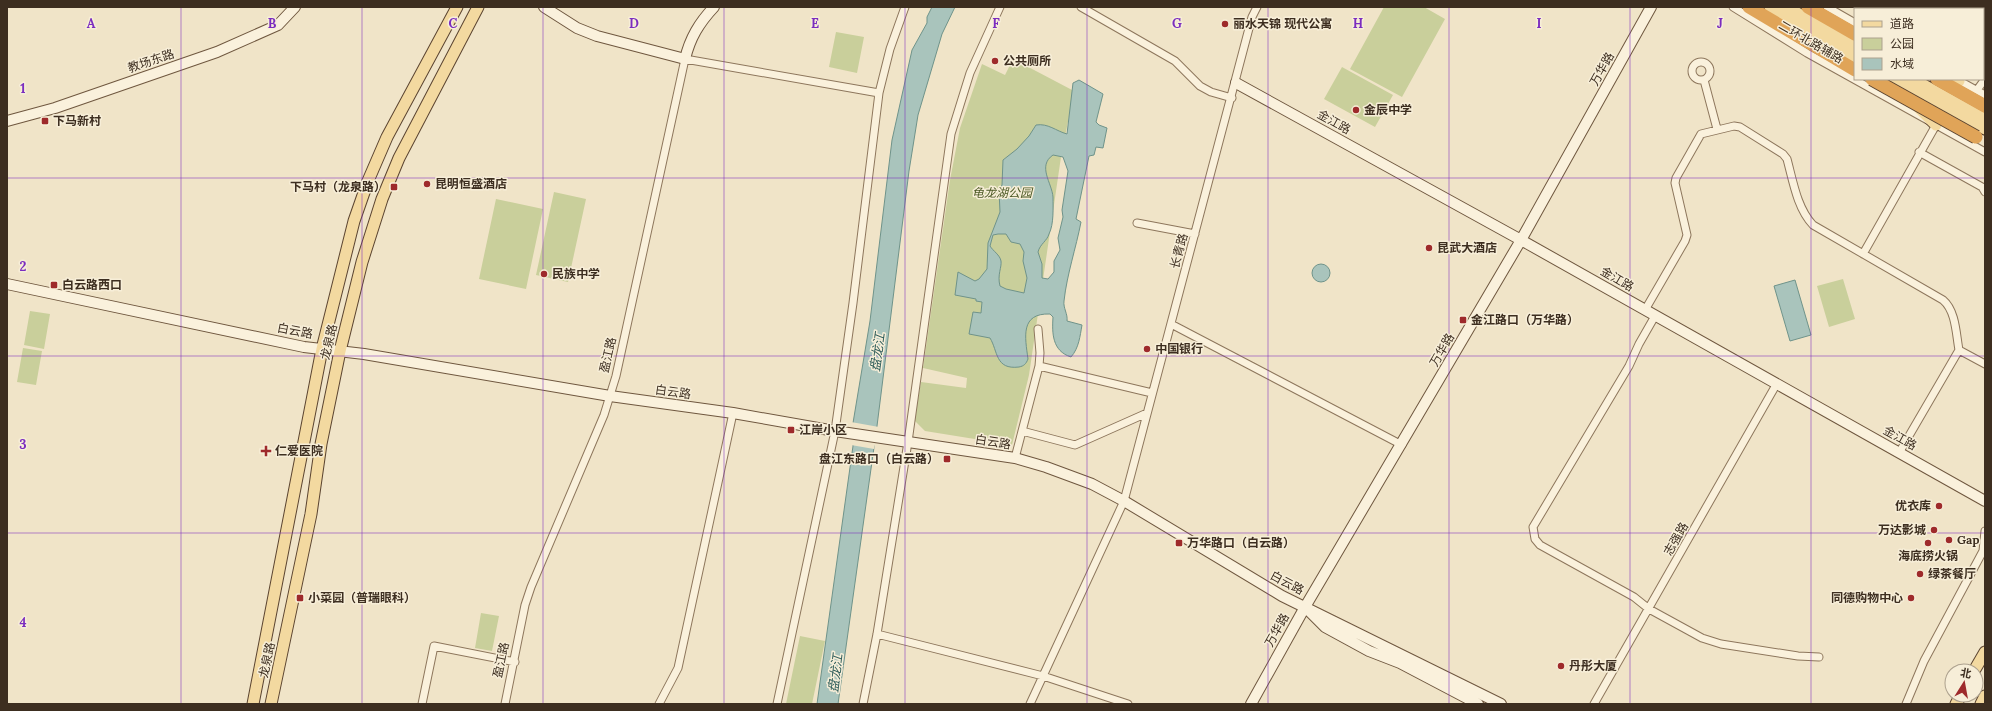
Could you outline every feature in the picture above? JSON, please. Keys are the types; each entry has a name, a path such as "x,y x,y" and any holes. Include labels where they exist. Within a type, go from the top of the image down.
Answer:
{"highway":[{"path":"1749,7 1854,69"},
{"path":"1808,7 1854,33"},
{"path":"1874,80 1985,142"},
{"path":"1939,80 1985,106"}],"main road":[{"name":"龙泉路","path":"253,704 322,349 354,221 368,181 387,137 457,7"},
{"name":"龙泉路","path":"271,704 311,514 322,444 340,351 362,262 382,199 400,158 478,7"},
{"path":"1770,7 1854,56"},
{"path":"1786,7 1854,46"},
{"path":"1895,80 1926,116 1936,125"},
{"path":"1896,80 1985,128"},
{"path":"1915,80 1985,119"},
{"path":"1979,663 1985,652"},
{"path":"1981,704 1985,696"}],"street":[{"name":"教场东路","path":"7,121 62,106 217,52 278,25 294,7"},
{"path":"544,7 578,28 597,36 685,59 879,93"},
{"name":"盈江路","path":"505,704 525,605 531,587 610,396 688,46 695,29 714,7"},
{"path":"777,704 835,431 853,303 879,93 890,49 905,7"},
{"path":"865,704 908,442 951,134 970,73 1000,7"},
{"path":"1081,7 1175,61 1200,86 1211,92 1232,98"},
{"name":"长青路","path":"1030,704 1124,501 1236,83 1252,17 1257,7"},
{"name":"万华路","path":"1251,704 1305,607 1522,240 1651,7"},
{"name":"二环北路辅路","path":"1732,7 1807,53 1854,79"},
{"path":"1826,7 1854,22"},
{"path":"1977,90 1985,79"},
{"path":"1704,80 1717,129"},
{"name":"二环北路辅路","path":"1855,80 1985,152"},
{"path":"1956,80 1985,95"},
{"name":"金江路","path":"1236,83 1522,240 1776,385 1985,501"},
{"path":"1863,254 1919,152 1936,125"},
{"path":"1645,310 1685,241 1686,235 1675,183 1676,178 1698,137 1706,132 1717,129 1734,126 1740,127 1783,154 1806,218 1813,225 1943,300 1948,304 1951,310 1959,350 1899,453"},
{"path":"1919,152 1982,187 1985,192"},
{"path":"1137,223 1195,234"},
{"name":"白云路","path":"7,284 322,349 610,396 733,413 847,433 1015,458 1046,467 1092,484 1124,501 1276,592 1501,704"},
{"path":"1655,316 1639,344 1629,366 1534,527 1536,539 1540,545 1634,597 1649,609 1702,638 1721,644 1798,656 1820,657"},
{"path":"1171,324 1402,444"},
{"path":"1015,458 1039,366 1040,353 1038,329"},
{"path":"1959,350 1985,364"},
{"path":"1039,366 1152,393"},
{"name":"志强路","path":"1594,704 1776,385"},
{"path":"659,704 678,668 733,413"},
{"path":"1022,431 1075,445 1148,413"},
{"path":"1906,704 1924,661 1983,551 1985,531"},
{"name":"白云路","path":"1305,607 1325,627 1369,651 1400,664 1465,701 1478,704"},
{"path":"877,634 1043,676 1128,704"},
{"path":"422,704 434,646 514,662"}],"green space":[{"path":"1384,7 1424,7 1445,19 1402,97 1350,69"},
{"path":"836,32 864,37 857,73 829,67"},
{"name":"龟龙湖公园","path":"1013,59 1074,91 1061,157 1029,375 1012,445 925,431 914,420 921,382 966,388 967,378 923,368 950,180 960,128 982,64 1005,75"},
{"path":"1342,67 1393,95 1375,127 1324,99"},
{"path":"554,192 586,199 568,282 536,275"},
{"path":"496,199 543,209 526,289 479,279"},
{"path":"1843,279 1855,319 1829,327 1817,286"},
{"path":"30,311 50,314 44,349 24,345"},
{"path":"23,348 42,351 36,385 17,382"},
{"path":"481,613 499,616 492,651 475,648"},
{"path":"800,636 825,641 812,704 786,704"}],"water":[{"name":"盘龙江","path":"932,7 955,7 942,34 918,115 909,171 877,426 838,704 817,704 853,446 853,423 870,321 892,140 912,50 927,23 927,17"},
{"path":"1079,80 1103,94 1096,122 1107,128 1103,148 1096,147 1094,155 1089,156 1076,219 1081,222 1067,281 1064,301 1067,321 1082,325 1080,338 1076,350 1071,357 1065,354 1060,350 1054,341 1053,317 1050,314 1040,315 1033,318 1029,322 1027,328 1026,343 1028,359 1025,364 1019,367 1005,366 998,358 990,338 969,334 973,312 981,313 982,302 976,301 976,299 955,295 958,272 975,281 979,279 987,269 988,243 1000,212 999,190 1002,185 1003,160 1017,149 1029,136 1036,125 1048,126 1067,134 1073,83","holes":["1053,155 1063,157 1068,171 1062,210 1063,217 1058,238 1060,250 1054,261 1054,272 1048,279 1042,278 1042,264 1038,252 1048,236 1052,226 1053,197 1047,175 1046,164 1048,159","1006,234 1011,242 1020,244 1024,252 1023,261 1027,278 1024,293 1000,286 999,278 1001,261 990,246 993,235"]},
{"path":"1321,264 1327,267 1330,273 1327,279 1321,282 1315,279 1312,273 1315,267"},
{"path":"1795,280 1811,335 1790,341 1774,286"}],"pier":[{"path":"851,422 879,427 874,449 851,445"}],"place":[{"name":"丽水天锦 现代公寓","path":"1225,24"},
{"name":"公共厕所","path":"995,61"},
{"name":"金辰中学","path":"1356,110"},
{"name":"下马新村","path":"45,121"},
{"name":"昆明恒盛酒店","path":"427,184"},
{"name":"下马村（龙泉路）","path":"394,187"},
{"name":"昆武大酒店","path":"1429,248"},
{"name":"民族中学","path":"544,274"},
{"name":"白云路西口","path":"54,285"},
{"name":"金江路口（万华路）","path":"1463,320"},
{"name":"中国银行","path":"1147,349"},
{"name":"江岸小区","path":"791,430"},
{"name":"仁爱医院","path":"266,451"},
{"name":"盘江东路口（白云路）","path":"947,459"},
{"name":"优衣库","path":"1939,506"},
{"name":"万达影城","path":"1934,530"},
{"name":"Gap","path":"1949,540"},
{"name":"万华路口（白云路）","path":"1179,543"},
{"name":"海底捞火锅","path":"1928,543"},
{"name":"绿茶餐厅","path":"1920,574"},
{"name":"小菜园（普瑞眼科）","path":"300,598"},
{"name":"同德购物中心","path":"1911,598"},
{"name":"丹彤大厦","path":"1561,666"}]}
